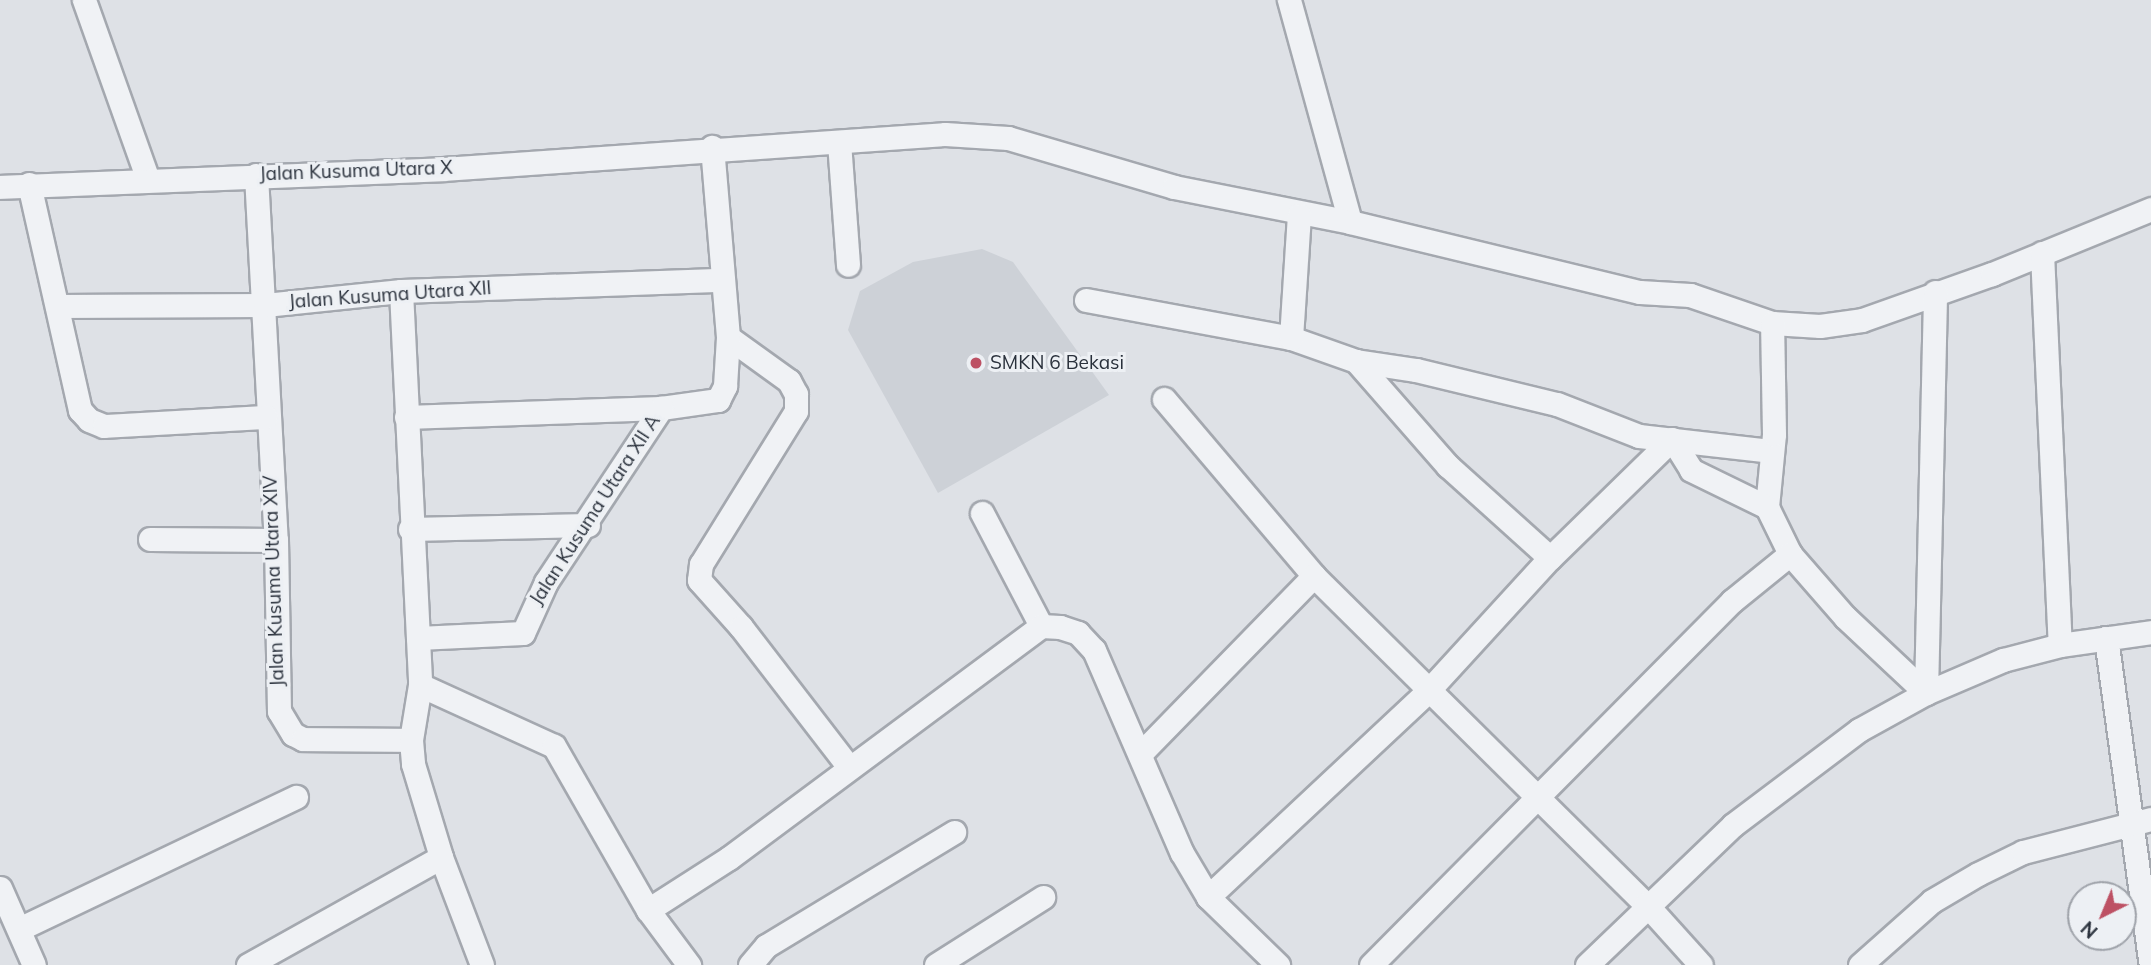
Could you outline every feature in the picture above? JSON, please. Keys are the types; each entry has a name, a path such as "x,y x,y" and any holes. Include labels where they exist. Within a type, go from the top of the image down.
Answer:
{"street":[{"path":"84,0 148,180"},
{"path":"1289,0 1350,222"},
{"name":"Jalan Kusuma Utara X","path":"0,187 256,174 443,169 712,147 945,134 1008,138 1174,187 1299,215 1350,222 1640,292 1690,295 1772,324 1820,326 1862,320 2151,209"},
{"path":"839,142 848,265"},
{"path":"406,417 661,408 718,400 725,386 728,337 712,147"},
{"name":"Jalan Kusuma Utara XIV","path":"256,174 265,305 266,417 276,540 279,711 285,724 303,739 411,740"},
{"path":"29,184 80,410 89,420 104,426 266,417"},
{"path":"1291,338 1299,215"},
{"path":"2042,253 2060,645"},
{"name":"Jalan Kusuma Utara XII","path":"57,306 265,305 401,291 723,280"},
{"path":"401,291 410,529 421,685 411,740 413,764 441,857 482,965"},
{"path":"1926,693 1935,292"},
{"path":"1086,300 1291,338 1356,361 1416,370 1557,404 1639,436 1770,451"},
{"path":"1772,324 1767,507 1790,554 1845,617 1926,693"},
{"path":"728,337 789,381 796,394 796,411 701,564 699,580 741,627 849,768"},
{"path":"1356,361 1448,466 1550,558"},
{"path":"1164,400 1314,576 1427,692 1646,904 1701,965"},
{"name":"Jalan Kusuma Utara XII A","path":"418,638 523,633 546,582 587,525 661,408"},
{"path":"1672,439 1691,470 1767,507"},
{"path":"1208,897 1427,692 1550,558 1672,439"},
{"path":"982,513 1041,626"},
{"path":"410,529 587,525"},
{"path":"150,539 276,540"},
{"path":"1371,965 1534,796 1732,601 1790,554"},
{"path":"1140,754 1314,576"},
{"path":"648,910 729,858 1041,626 1078,633 1094,650 1182,853 1208,897 1278,965"},
{"path":"1587,965 1646,904 1733,825 1821,756 1926,693 2003,660 2060,645 2151,632"},
{"path":"2106,638 2140,821 2151,965"},
{"path":"421,685 554,746 648,910 689,965"},
{"path":"19,929 296,797"},
{"path":"1860,965 1932,901 1978,874 2024,852 2140,821"},
{"path":"750,965 766,946 954,832"},
{"path":"248,965 441,857"},
{"path":"0,888 34,965"},
{"path":"936,965 1043,897"}],"shaded area":[{"name":"SMKN 6 Bekasi","path":"982,249 1013,262 1109,395 938,493 848,330 860,291 913,262"}],"place":[{"name":"SMKN 6 Bekasi","path":"976,363"}]}
